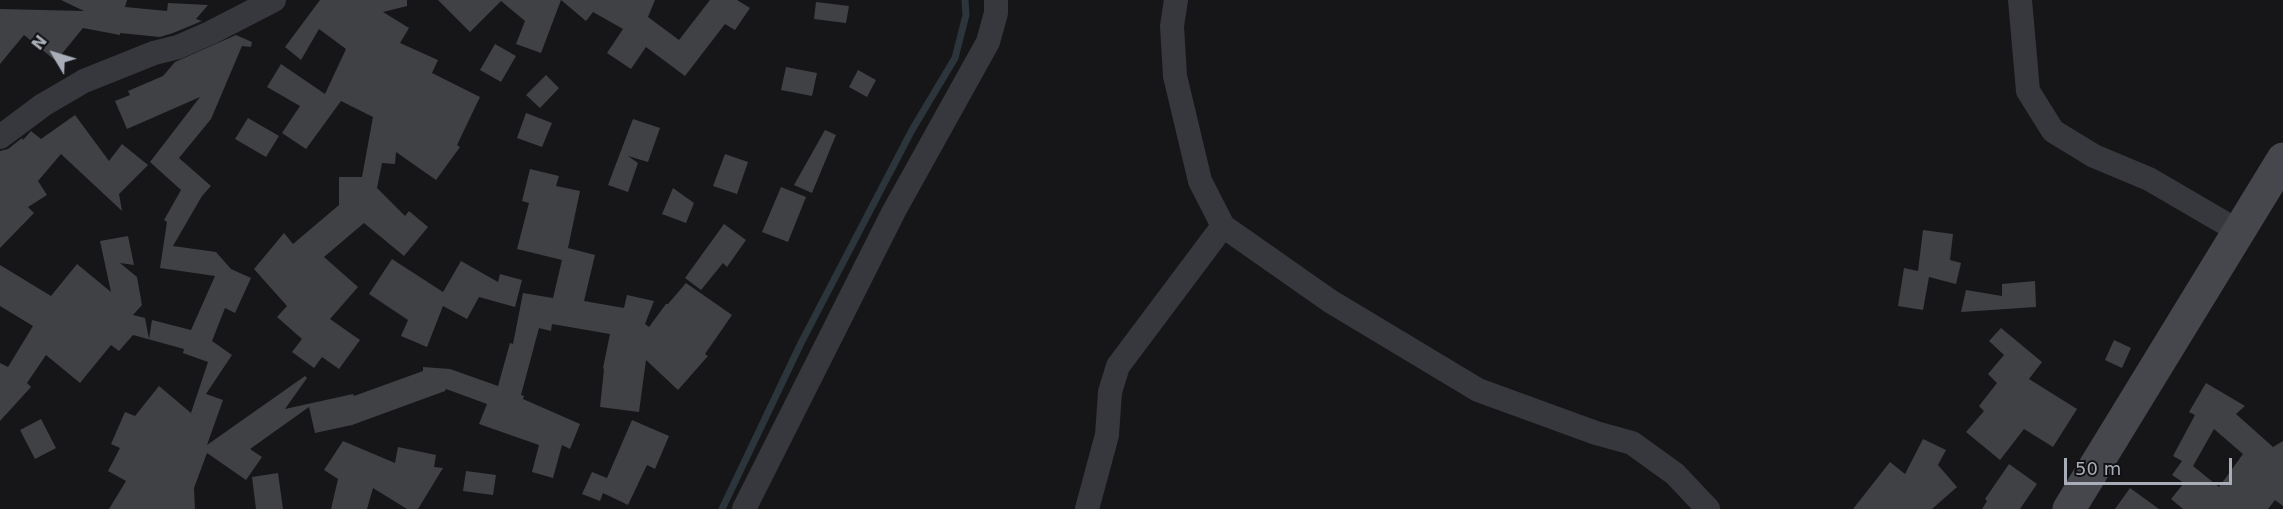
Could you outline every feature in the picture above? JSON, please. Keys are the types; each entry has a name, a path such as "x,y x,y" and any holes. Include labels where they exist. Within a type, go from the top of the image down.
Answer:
{"main road":[{"path":"2069,509 2283,159"}],"street":[{"path":"0,137 43,105 84,81 154,53 178,47 274,0"},
{"path":"744,509 894,211 988,42 996,13 996,0"},
{"path":"1176,0 1172,26 1175,76 1200,181 1223,226 1330,301 1478,390 1596,433 1632,443 1675,474 1708,509"},
{"path":"2020,0 2028,91 2053,131 2094,156 2149,179 2240,232"},
{"path":"1087,509 1107,435 1110,392 1118,366 1223,226"}],"building":[{"path":"61,0 127,0 125,7 167,11 168,3 208,5 196,19 202,21 160,37 120,33 120,35 83,28 56,61 24,35 0,64 0,9 84,11"},
{"path":"320,0 407,0 407,6 383,12 409,28 400,43 438,60 432,73 480,97 457,145 460,147 436,180 396,152 395,164 382,163 377,188 405,216 409,211 428,227 404,256 364,223 324,257 358,287 330,319 360,340 339,369 322,357 314,368 292,352 302,339 277,317 287,306 254,269 284,233 293,244 339,205 339,177 362,177 373,117 341,101 306,149 282,133 300,106 267,87 281,64 325,94 346,49 319,29 301,60 285,47"},
{"path":"438,0 561,0 541,53 516,44 525,21 501,1 470,32"},
{"path":"561,0 655,0 648,17 679,40 710,0 737,0 750,8 735,30 725,24 685,76 646,47 631,69 607,53 623,29 593,12 586,21"},
{"path":"816,2 849,6 846,23 814,19"},
{"path":"236,35 252,42 251,47 242,46 211,119 179,158 211,186 202,196 173,246 216,252 231,269 251,278 235,313 225,308 212,341 232,355 206,394 223,400 207,445 305,376 307,378 285,409 353,394 354,396 423,371 423,367 450,369 498,386 510,343 513,344 523,293 553,298 562,260 517,249 529,203 522,201 530,169 559,176 556,186 580,191 568,248 595,255 584,301 624,308 627,295 654,301 645,324 649,327 686,283 732,315 705,354 708,356 678,390 646,360 639,412 600,407 603,368 610,334 552,324 551,331 539,328 521,395 524,396 523,399 580,424 570,449 562,445 553,478 532,472 539,445 479,424 487,404 446,389 352,425 315,433 309,407 250,449 262,457 246,480 207,453 194,488 195,509 109,509 126,481 108,471 120,448 111,444 125,412 135,416 159,386 191,413 208,362 183,353 184,349 133,335 119,351 111,345 80,383 46,355 27,383 31,387 0,421 0,363 8,367 33,326 0,306 0,265 51,296 77,264 111,292 100,241 128,236 134,265 120,263 137,277 142,305 133,315 145,318 149,339 152,320 191,330 215,276 160,268 167,222 164,220 181,190 150,162 200,97 127,129 115,101 130,95 128,91 163,76 175,62"},
{"path":"495,44 516,56 501,82 480,70"},
{"path":"786,67 817,73 812,96 781,90"},
{"path":"858,70 876,80 867,97 849,87"},
{"path":"546,75 559,88 540,108 526,95"},
{"path":"526,113 552,123 542,147 517,138"},
{"path":"75,115 109,161 122,144 148,165 119,194 122,211 61,154 38,181 47,195 28,207 34,213 0,248 0,151 8,149 22,138 23,140 31,131 41,139"},
{"path":"248,118 279,136 266,157 235,139"},
{"path":"633,119 660,128 648,162 628,156 638,163 628,192 608,185"},
{"path":"825,130 836,135 812,193 794,185"},
{"path":"725,154 748,162 737,194 713,186"},
{"path":"781,187 806,197 788,242 762,232"},
{"path":"673,188 694,203 686,223 662,214"},
{"path":"724,224 746,240 727,267 723,263 701,290 685,278"},
{"path":"1923,230 1953,234 1950,260 1961,263 1956,284 1929,277 1923,310 1898,306 1904,268 1918,271"},
{"path":"392,259 443,292 461,261 498,282 500,274 522,280 515,307 479,297 467,319 443,306 427,347 401,336 408,320 369,294"},
{"path":"2035,281 2036,307 1961,312 1966,290 2002,296 2002,284"},
{"path":"2001,328 2042,362 2029,379 2077,409 2053,447 2024,429 2000,460 1966,432 1984,411 1979,406 1997,383 1988,374 2004,355 1989,341"},
{"path":"2114,340 2131,348 2122,368 2105,360"},
{"path":"2206,383 2245,406 2236,414 2273,447 2283,441 2283,506 2275,500 2268,509 2183,509 2171,499 2184,483 2172,475 2182,461 2173,456 2195,415 2189,412","holes":["2214,429 2243,454 2219,487 2193,466"]},
{"path":"41,419 56,448 35,459 20,430"},
{"path":"632,420 669,436 655,469 647,465 628,505 603,493 600,501 582,494 592,472 607,478"},
{"path":"1923,439 1946,450 1938,465 1957,487 1932,509 1853,509 1890,462 1905,474"},
{"path":"343,441 395,463 398,447 436,455 434,467 443,468 418,509 407,509 373,488 367,509 331,509 338,479 324,470"},
{"path":"2009,464 2037,484 2020,509 1982,509 1987,501 1985,499"},
{"path":"466,471 496,475 493,495 463,491"},
{"path":"278,473 283,509 256,509 252,477"},
{"path":"2130,488 2159,509 2115,509"}],"waterway":[{"path":"722,509 801,343 912,130 955,58 966,15 965,0"}]}
